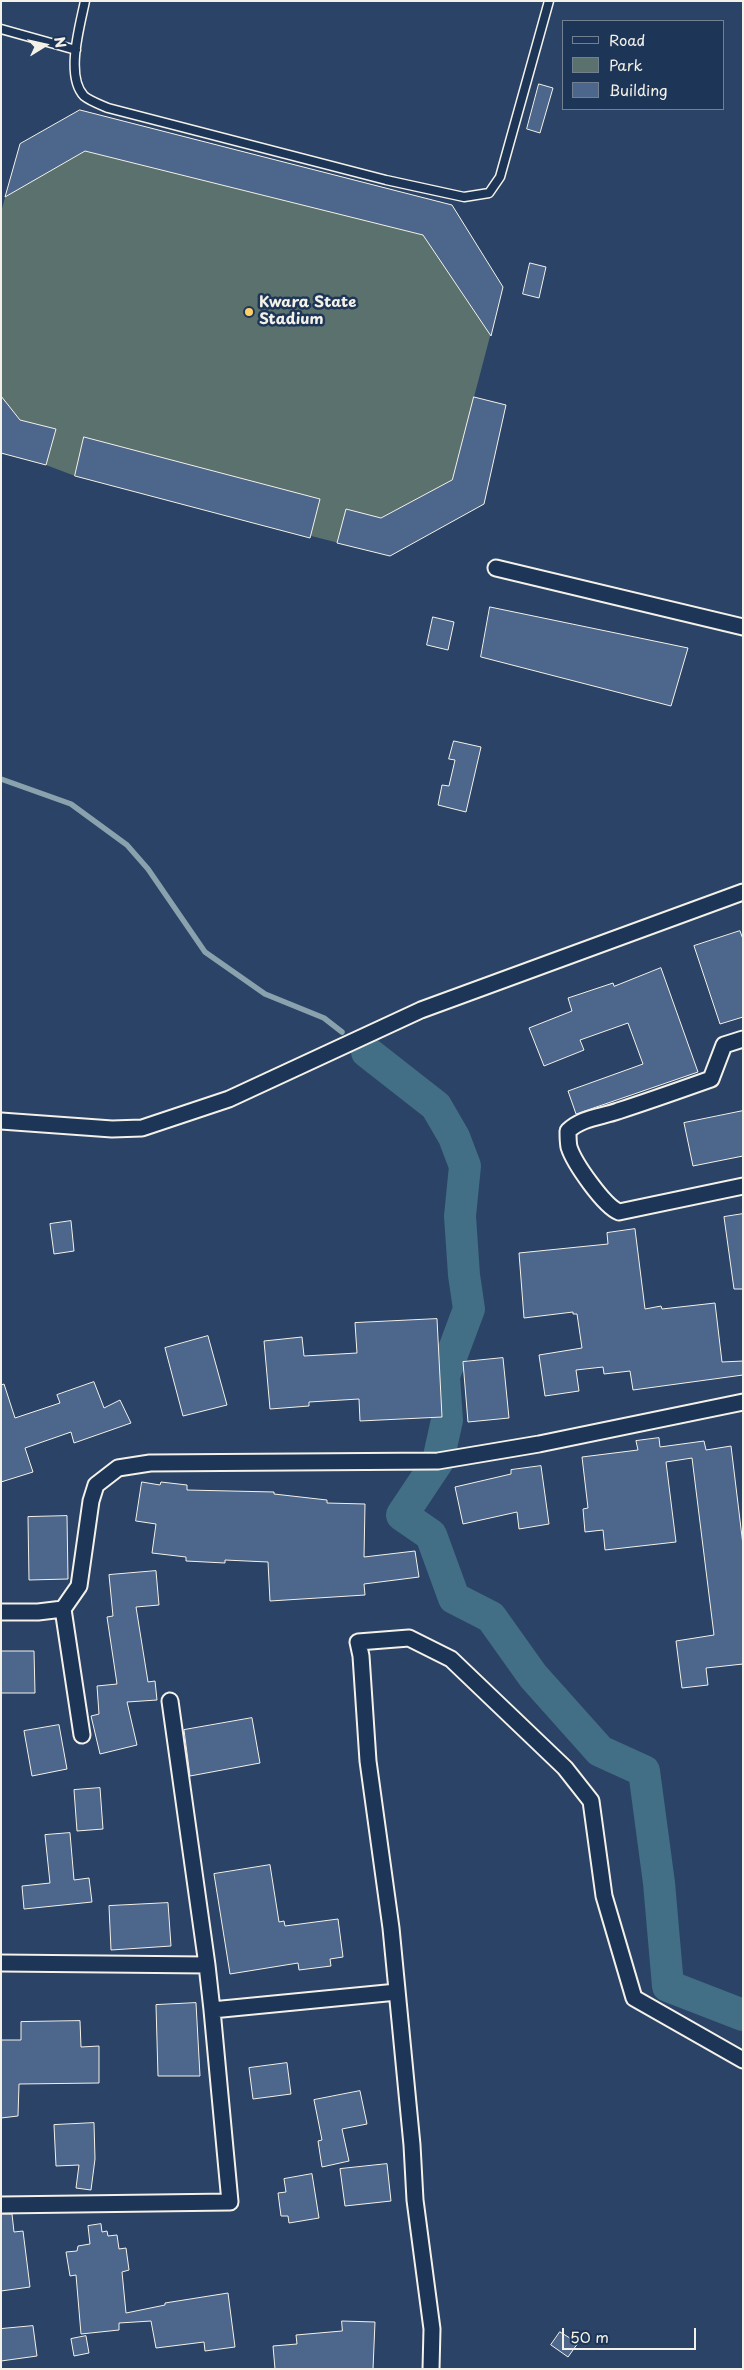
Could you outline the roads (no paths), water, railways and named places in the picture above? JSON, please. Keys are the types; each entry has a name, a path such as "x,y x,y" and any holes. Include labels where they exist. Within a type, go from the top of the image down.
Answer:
{"street":[{"path":"496,568 743,627"},
{"path":"1,1121 112,1130 142,1128 229,1098 421,1010 743,892"},
{"path":"743,1039 724,1045 711,1079 615,1112 585,1120 568,1131 568,1138 573,1156 586,1175 611,1208 619,1212 743,1186"},
{"path":"82,1735 63,1610 79,1586 91,1501 96,1485 118,1468 150,1463 438,1461 457,1459 743,1402"},
{"path":"1,1612 63,1610"},
{"path":"431,2369 432,2329 415,2200 412,2144 391,1928 368,1761 362,1656 358,1642 409,1638 451,1659 565,1768 591,1800 604,1896 634,1998 743,2060"},
{"path":"1,2205 230,2202 207,1965 170,1702"},
{"path":"1,1963 207,1965"},
{"path":"212,2010 397,1992"}],"lane":[{"path":"84,1 76,50 75,84 85,97 108,108 386,180 464,197 488,193 500,177 549,1"},
{"path":"1,29 76,50"}],"waterway":[{"path":"1,779 71,804 127,845 148,869 205,952 265,994 324,1018 342,1032"},
{"path":"367,1052 436,1106 454,1137 465,1166 460,1216 464,1275 469,1309 444,1376 447,1420 438,1461 402,1515 431,1535 454,1598 491,1617 533,1676 600,1751 644,1771 659,1883 668,1986 743,2015"}],"place":[{"name":"Kwara State Stadium","path":"249,312"}]}
